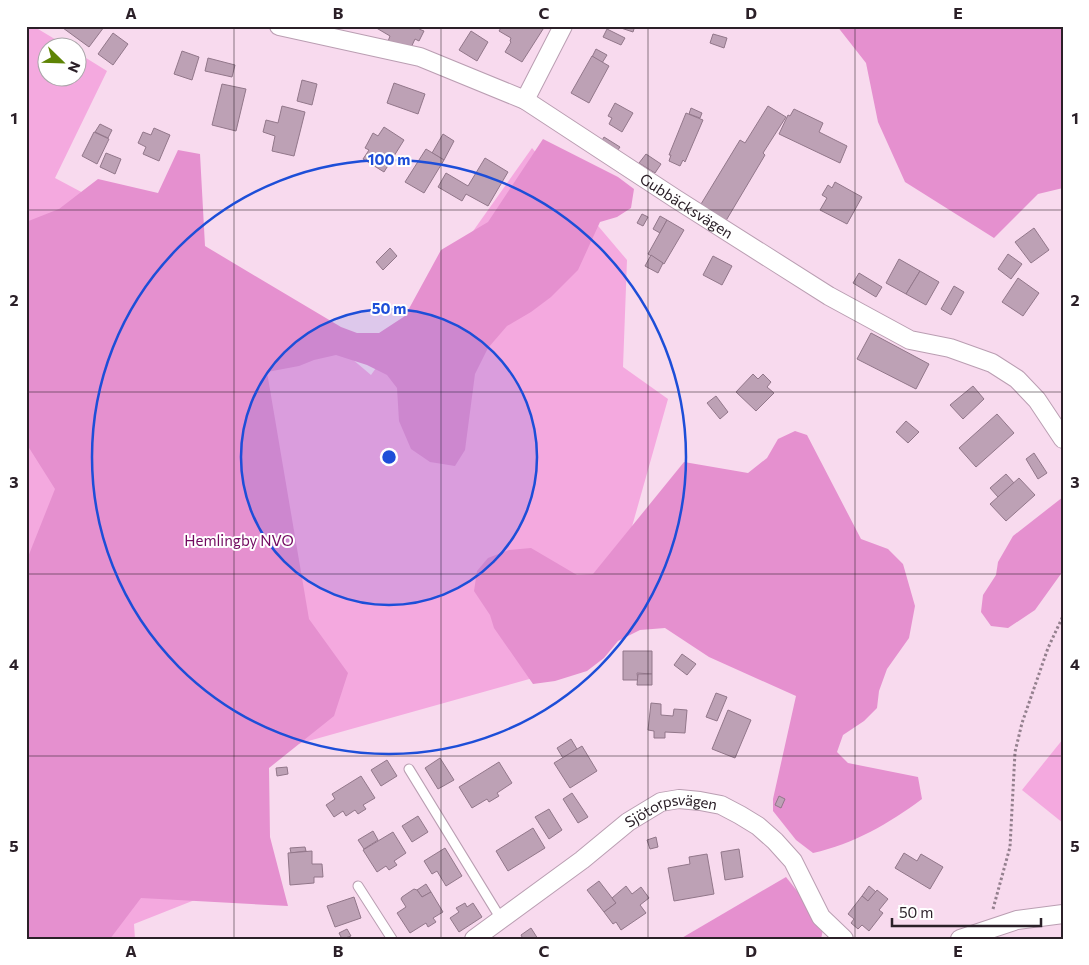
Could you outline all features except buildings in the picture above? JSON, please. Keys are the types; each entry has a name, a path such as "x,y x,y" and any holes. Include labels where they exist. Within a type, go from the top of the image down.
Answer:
{"street":[{"name":"Gubbäcksvägen","path":"279,26 420,57 525,100 829,296 910,340 950,348 992,363 1017,379 1037,400 1063,439"},
{"path":"525,100 563,26"},
{"name":"Sjötorpsvägen","path":"474,939 582,860 628,822 661,802 679,799 721,805 740,814 758,826 793,861 820,917 844,939"},
{"path":"960,939 1017,920 1063,914"}],"lane":[{"path":"409,769 501,919"},
{"path":"358,886 392,939"}],"path":[{"path":"988,929 1010,846 1015,752 1022,723 1048,648 1063,616"}],"green space":[{"name":"Hemlingby NVO","path":"26,26 33,26 53,38 38,38 38,88 88,88 88,59 107,71 55,178 279,297 371,375 532,148 627,260 623,367 668,399 609,608 572,667 255,756 268,871 134,924 135,939 26,939"},
{"path":"837,26 1063,26 1063,188 1038,194 994,238 905,182 878,122 866,63"},
{"name":"Hemlingby NVO","path":"543,139 618,177 634,189 631,208 617,217 600,222 578,270 551,297 531,312 507,326 488,348 475,374 465,450 455,466 430,462 411,449 399,421 397,388 387,375 367,365 336,355 299,366 267,372 309,619 348,673 334,716 269,768 270,837 288,906 141,898 110,939 26,939 26,562 55,489 26,443 26,222 59,209 98,179 158,193 178,150 200,154 205,246 341,327 357,333 379,333 405,316 441,250 488,222"},
{"path":"795,431 807,435 861,539 888,549 903,564 915,606 909,638 887,669 879,691 877,708 864,721 843,735 837,752 848,763 918,777 922,799 896,817 857,839 813,853 796,840 773,811 773,799 796,696 709,657 665,628 640,630 618,641 604,658 587,671 555,681 533,684 494,628 490,615 474,591 477,571 488,558 509,550 531,548 577,575 593,574 684,462 748,473 767,458 778,439"},
{"path":"1063,497 1063,571 1035,610 1008,628 991,626 981,612 983,595 996,575 998,562 1013,536"},
{"path":"1063,739 1063,823 1022,790"},
{"path":"786,877 824,925 821,939 680,939"}]}
